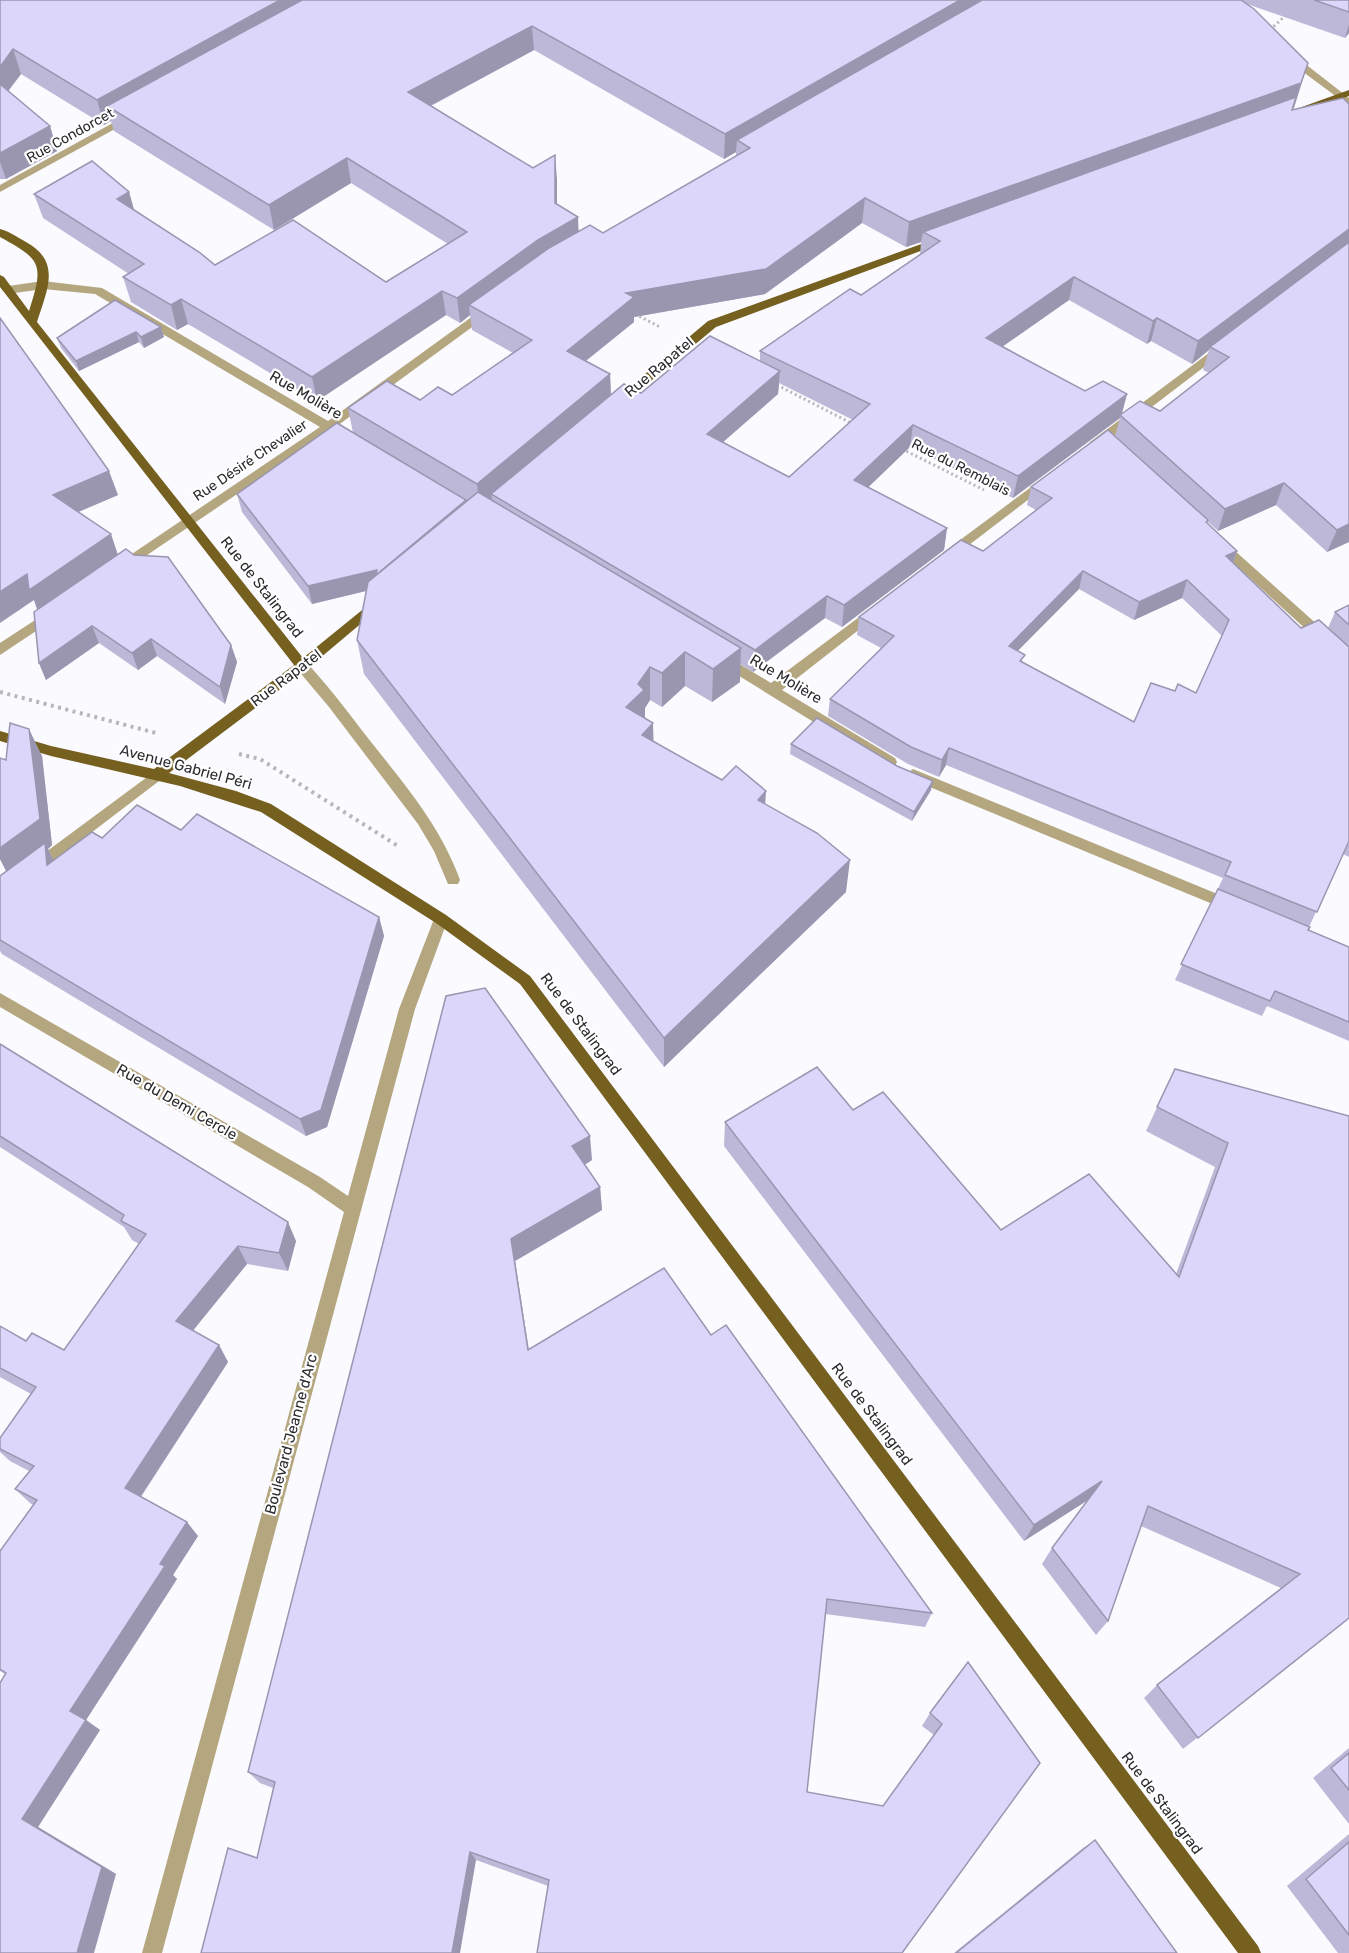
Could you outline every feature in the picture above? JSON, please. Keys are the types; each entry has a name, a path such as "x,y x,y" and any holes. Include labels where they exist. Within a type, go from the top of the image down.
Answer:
{"main road":[{"path":"1283,116 1346,97"},
{"path":"0,232 32,250 44,267 43,285 31,322"},
{"name":"Rue Rapatel","path":"611,408 712,324 947,238"},
{"name":"Rue de Stalingrad","path":"0,279 31,322 302,666"},
{"name":"Rue Rapatel","path":"159,774 302,666 385,598"},
{"name":"Avenue Gabriel Péri","path":"0,736 100,762 159,774 246,799 266,808 441,919"},
{"name":"Rue de Stalingrad","path":"441,919 525,980 533,989 1251,1953"}],"street":[{"path":"1263,37 1346,97"},
{"name":"Rue Condorcet","path":"0,189 145,109"},
{"name":"Rue Molière","path":"8,290 43,285 98,291 361,446"},
{"name":"Rue Désiré Chevalier","path":"115,571 328,427 499,303"},
{"path":"1085,452 1106,442 1235,338"},
{"path":"938,563 1058,472"},
{"path":"1211,537 1349,661"},
{"path":"772,690 881,606"},
{"path":"0,650 58,610"},
{"name":"Rue Molière","path":"712,654 902,770 1251,913"},
{"name":"Rue de Stalingrad","path":"302,666 324,690 423,820 446,857 453,880"},
{"name":"Rue Rapatel","path":"28,873 159,774"},
{"name":"Boulevard Jeanne d'Arc","path":"152,1953 407,1009 441,919"},
{"name":"Rue du Demi Cercle","path":"0,999 314,1182 352,1208"}],"path":[{"path":"1263,37 1286,15"},
{"path":"628,310 690,342"},
{"path":"773,384 857,426"},
{"name":"Rue du Remblais","path":"898,447 1013,505"},
{"name":"Avenue Gabriel Péri","path":"0,692 164,735"}],"building":[{"path":"0,0 280,0 97,100 13,49 0,67"},
{"path":"302,0 960,0 725,134 532,26 408,92 533,168 555,155 555,203 578,217 538,240 457,298 442,291 312,377 181,299 171,305 123,277 144,264 34,194 92,161 129,192 117,199 199,252 215,265 293,220 386,282 467,232 347,158 269,205 107,106"},
{"path":"982,0 1241,0 1254,9 1308,63 1301,83 909,222 865,198 766,269 626,293 634,297 567,351 610,374 477,484 348,408 387,381 420,400 438,387 452,395 532,340 469,305 549,248 590,225 603,233 750,148 737,140"},
{"path":"1314,0 1349,0 1349,12"},
{"path":"0,84 50,126 0,153"},
{"path":"1296,97 1292,110 1343,98 1349,104 1349,229 1198,341 1157,318 1153,321 1074,277 986,338 1085,391 1103,381 1127,394 1018,476 913,425 854,480 947,528 844,605 827,596 755,650 491,494 624,384 641,393 710,336 780,371 707,434 789,477 870,404 760,351 850,289 861,295 940,241 923,232"},
{"path":"1349,242 1349,524 1337,530 1284,483 1225,509 1120,415 1140,401 1160,411 1229,357 1210,347"},
{"path":"115,300 161,327 141,337 136,332 76,361 57,338"},
{"path":"0,318 109,471 53,495 111,534 29,590 27,574 0,592"},
{"path":"337,423 466,500 376,575 377,570 308,586 237,494"},
{"path":"1108,430 1208,520 1206,522 1237,551 1226,556 1301,628 1319,620 1349,647 1349,841 1317,912 1225,875 1231,862 949,748 942,760 911,747 830,699 894,636 859,617 961,540 983,551 1052,498 1031,487","holes":["1083,571 1139,602 1187,580 1229,620 1196,693 1178,684 1175,691 1151,683 1134,722 1020,661 1025,655 1009,646"]},
{"path":"478,492 741,648 713,669 685,652 662,673 650,667 638,684 644,690 626,707 653,723 642,735 722,780 736,766 766,791 758,800 817,833 850,860 664,1038 357,640 368,582"},
{"path":"126,549 134,555 168,557 231,645 220,687 151,639 132,653 92,626 39,663 34,612"},
{"path":"1349,605 1349,625 1335,612"},
{"path":"817,718 897,766 933,781 914,812 791,744"},
{"path":"10,723 29,729 40,819 0,848 0,758 6,760"},
{"path":"137,805 181,830 197,814 379,917 321,1110 300,1119 0,940 0,876 45,843 47,865 92,832 102,838"},
{"path":"1218,889 1310,927 1308,930 1349,947 1349,1022 1275,991 1270,1001 1181,964"},
{"path":"485,988 590,1136 572,1146 600,1187 511,1239 528,1350 664,1268 711,1335 726,1325 932,1613 827,1599 807,1792 883,1806 942,1724 930,1713 968,1662 1040,1763 902,1953 537,1953 549,1880 470,1852 452,1953 201,1953 228,1848 257,1858 275,1782 248,1772 446,996"},
{"path":"0,1044 288,1222 279,1253 238,1246 176,1321 219,1345 125,1488 187,1522 160,1564 165,1566 70,1711 86,1720 22,1819 102,1867 77,1953 0,1953 0,1683 6,1673 0,1669 0,1551 37,1500 15,1489 34,1466 0,1449 0,1438 36,1387 0,1368 0,1326 26,1341 32,1333 64,1350 146,1234 121,1221 124,1215 0,1136"},
{"path":"817,1067 853,1110 883,1092 1001,1230 1089,1174 1179,1277 1228,1143 1157,1107 1175,1069 1349,1116 1349,1618 1198,1738 1157,1685 1300,1574 1148,1506 1108,1621 1052,1548 1102,1481 1034,1525 725,1122"},
{"path":"1349,1753 1349,1790 1331,1768"},
{"path":"1095,1840 1177,1953 956,1953"},
{"path":"1349,1842 1349,1935 1306,1879"}]}
